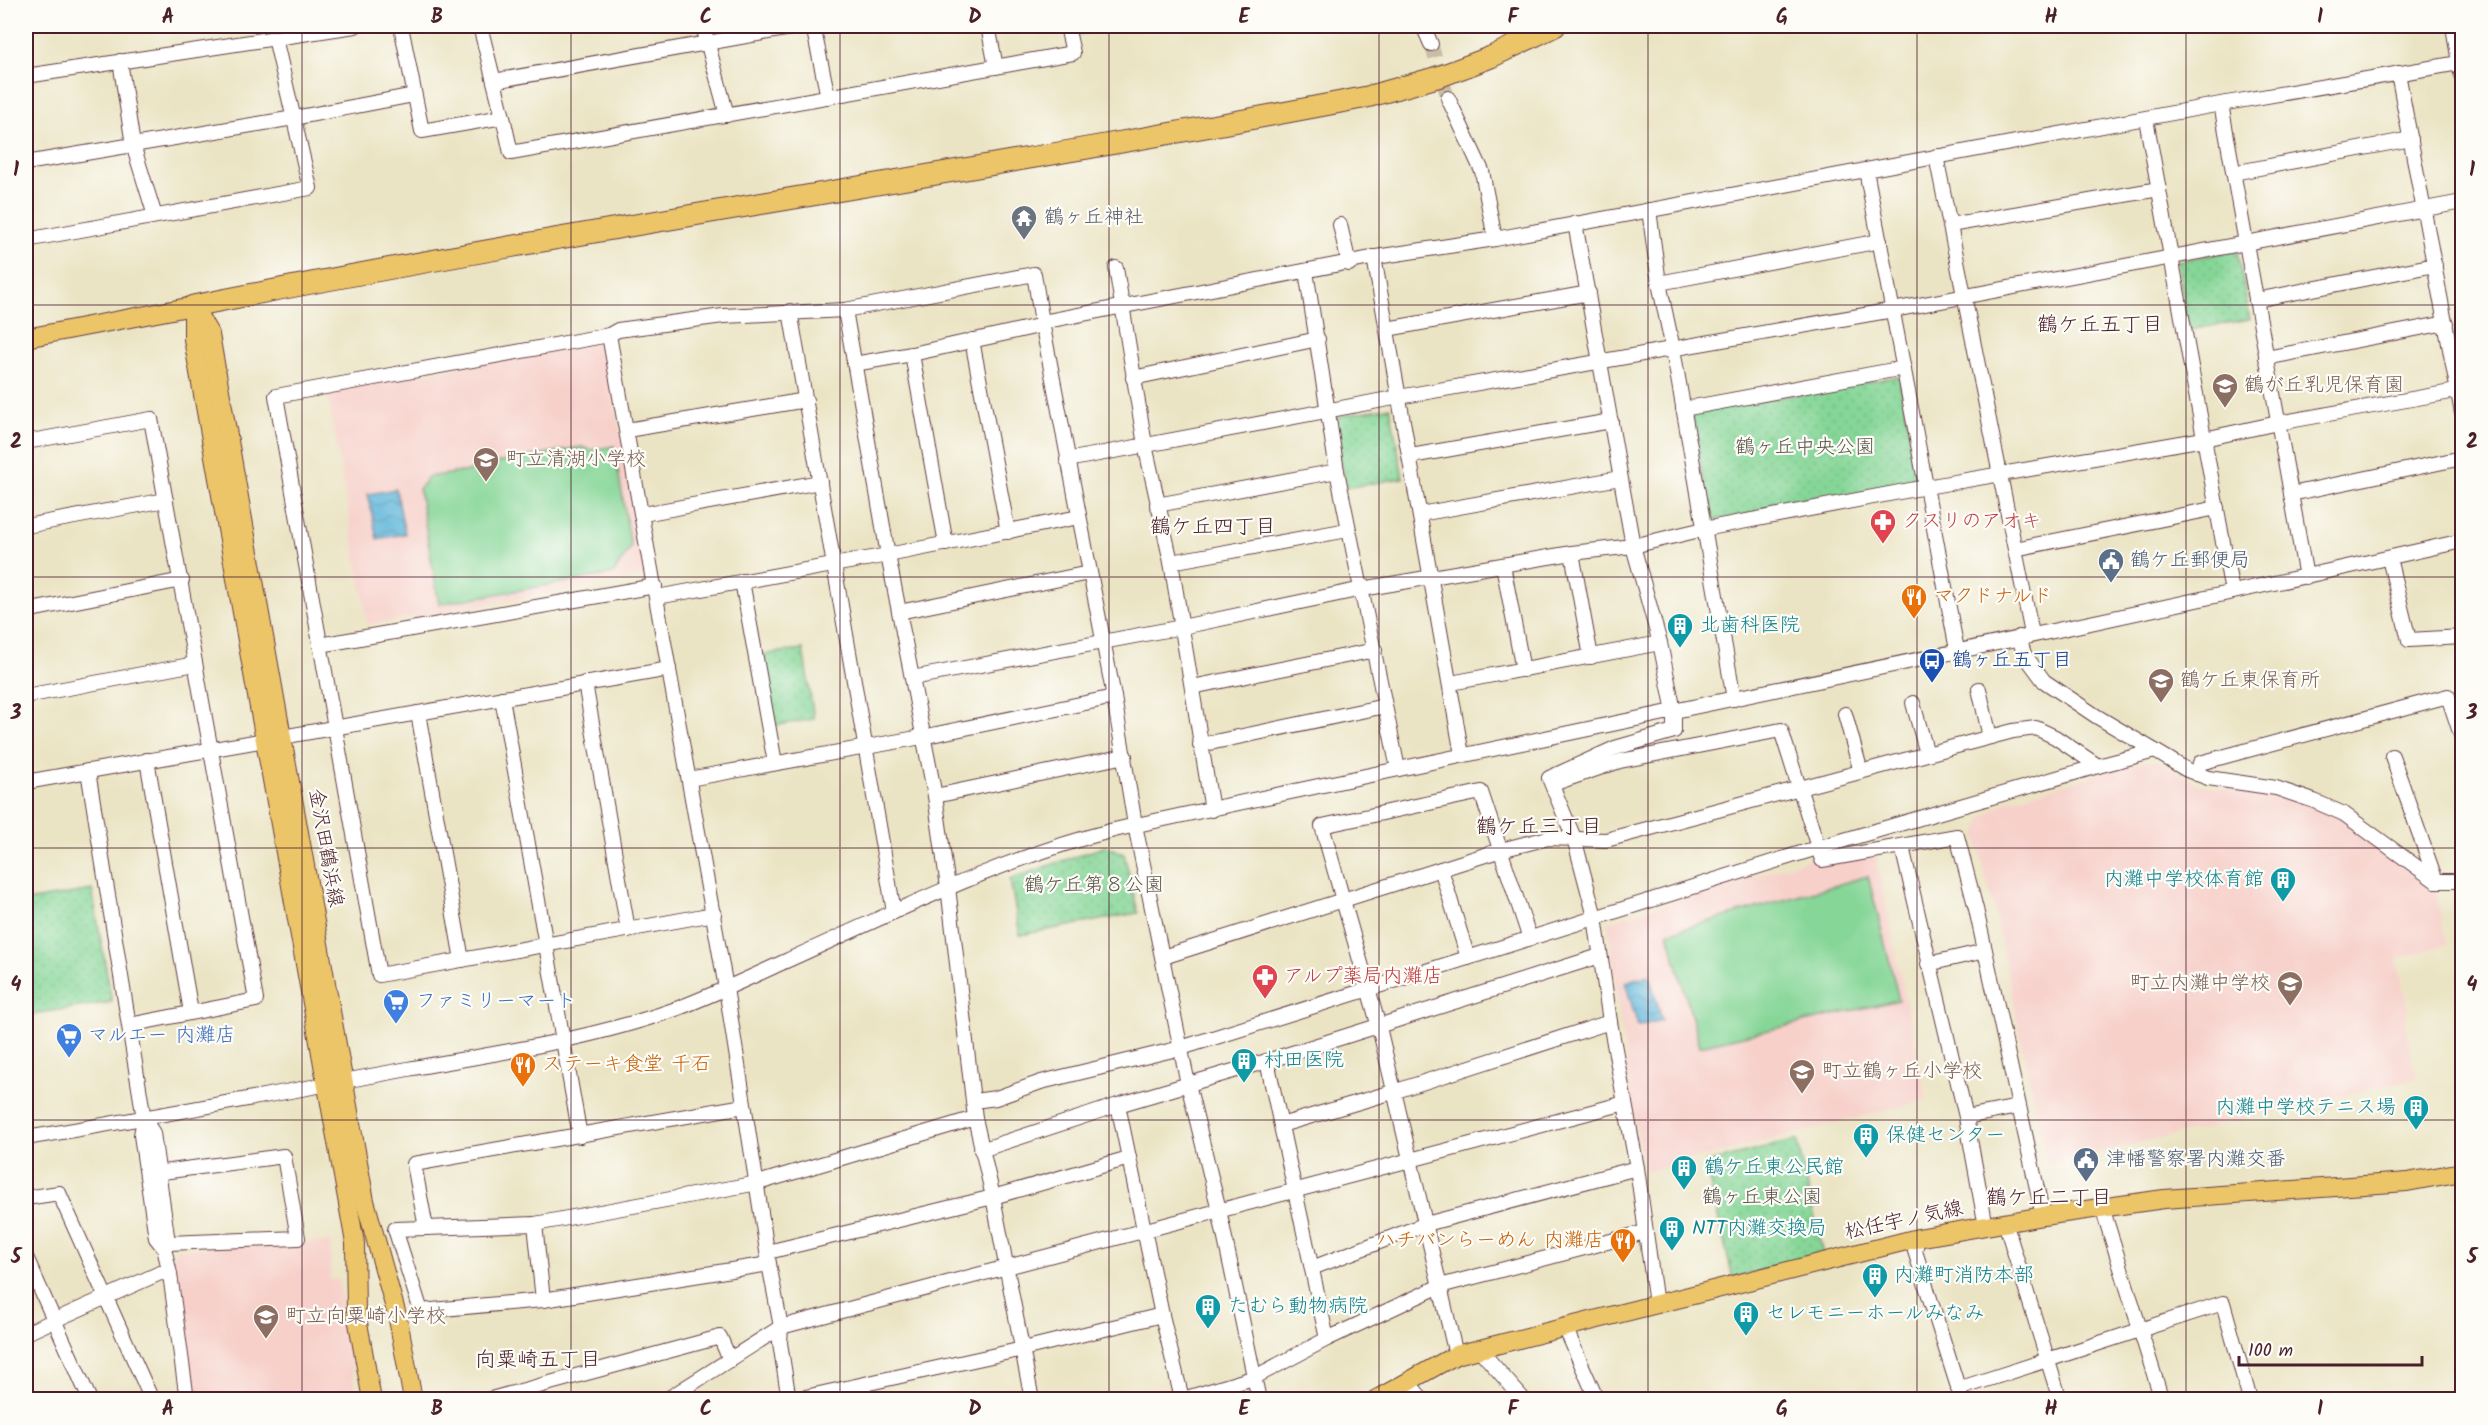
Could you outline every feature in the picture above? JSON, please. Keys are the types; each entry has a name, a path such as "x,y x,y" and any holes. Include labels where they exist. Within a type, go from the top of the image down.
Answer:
{"highway":[{"path":"193,306 342,276 1367,97 1441,76 1491,57 1555,26"}],"main road":[{"path":"26,338 193,306"},
{"name":"金沢田鶴浜線","path":"193,306 210,335 274,738 335,1083 355,1243 356,1312 372,1400"},
{"name":"金沢田鶴浜線","path":"335,1083 364,1201 398,1319 413,1400"},
{"name":"松任宇ノ気線","path":"1375,1400 1456,1355 1918,1238 2005,1222 2164,1199 2407,1182 2463,1172"},
{"path":"364,1201 400,1400"},
{"path":"355,1243 383,1400"}],"street":[{"path":"26,76 275,39 300,30 355,26"},
{"path":"401,26 422,131 503,117"},
{"path":"480,26 511,153 1073,53 1067,26"},
{"path":"703,26 727,115"},
{"path":"494,81 802,26"},
{"path":"813,26 828,97"},
{"path":"988,26 996,67"},
{"path":"1423,26 1431,44"},
{"path":"2453,26 2463,78"},
{"path":"26,240 310,189 275,39"},
{"path":"120,61 133,145 155,216"},
{"path":"854,364 912,354 1043,323 1349,264 1374,257 1495,239 1936,156 2459,63"},
{"path":"2398,73 2461,391 2463,413"},
{"path":"26,163 294,118 414,95"},
{"path":"1448,98 1482,171 1495,239"},
{"path":"2221,104 2306,577"},
{"path":"2146,119 2232,592"},
{"path":"2233,173 2411,139"},
{"path":"1936,156 2015,549 2025,636 2024,654 2044,681 2096,716 2197,774 2208,778 2276,788 2344,814 2436,881 2463,881"},
{"path":"1866,170 1957,650"},
{"path":"1950,225 2159,189"},
{"path":"1067,460 1399,397 1893,310 2463,202"},
{"path":"1649,210 1659,283 1673,349 1734,699"},
{"path":"1575,223 1602,361 1633,546 1660,643 1674,711 1674,731 1615,748 1549,778 1574,838 1595,917 1656,1304"},
{"path":"1341,225 1349,264"},
{"path":"1659,283 1880,241"},
{"path":"1374,257 1411,456 1462,755"},
{"path":"2256,300 2435,265"},
{"path":"1116,268 1145,445 1171,562 1212,810"},
{"path":"1306,271 1337,471 1398,770"},
{"path":"714,914 379,975 276,396 609,335 618,330 723,316 845,309 1034,274 1067,460 1125,756 1135,825 1188,1084 1219,1210 1259,1400"},
{"path":"1387,329 1589,293"},
{"path":"845,309 888,555 935,796 975,1118 993,1197 1032,1400"},
{"path":"790,311 894,912"},
{"path":"2266,358 2446,323"},
{"path":"609,335 714,914 781,1327 780,1342 790,1400 1023,1349 1162,1315"},
{"path":"1133,378 1318,339"},
{"path":"972,340 1008,532"},
{"path":"912,354 946,544"},
{"path":"1683,410 1904,368"},
{"path":"912,678 1103,640 1182,627 1362,589 1572,553 1633,546 1704,529 1926,487 2204,440 2278,423 2461,391"},
{"path":"627,430 806,400"},
{"path":"26,442 152,419 212,749 256,1000 129,1025"},
{"path":"1411,456 1611,421"},
{"path":"2291,494 2463,458"},
{"path":"1157,505 1337,471"},
{"path":"1420,514 1620,478"},
{"path":"643,514 820,482"},
{"path":"26,526 166,500"},
{"path":"2015,549 2217,508"},
{"path":"320,645 656,591 742,581 1079,517"},
{"path":"1171,562 1348,530"},
{"path":"26,1138 144,1119 563,1040 618,1027 666,1012 726,988 948,887 1070,841 1135,825 2306,577 2463,541"},
{"path":"1572,553 1591,657"},
{"path":"2389,558 2409,640 2463,637"},
{"path":"1503,565 1522,670"},
{"path":"899,612 1089,573"},
{"path":"26,611 182,580"},
{"path":"742,581 775,763"},
{"path":"1451,683 1660,643"},
{"path":"1192,687 1375,650"},
{"path":"26,696 195,663"},
{"path":"26,782 669,669"},
{"path":"585,683 628,930"},
{"path":"1978,689 1990,737"},
{"path":"2197,774 2200,762 2448,696 2463,738"},
{"path":"689,778 922,737 1114,697"},
{"path":"502,698 580,1136"},
{"path":"1913,703 1927,754"},
{"path":"1200,745 1385,706"},
{"path":"418,713 462,960"},
{"path":"1845,714 1861,772"},
{"path":"1163,957 1501,850 1548,838 1606,840 1990,737 2036,728 2055,737 2098,766"},
{"path":"1551,785 1620,761 1781,730 1822,860 1957,836 1985,951 2043,1216"},
{"path":"974,1101 996,1098 1041,1082 1181,1048 1817,848 2155,751"},
{"path":"935,796 1125,756"},
{"path":"2392,756 2436,881"},
{"path":"147,760 191,1012"},
{"path":"88,771 144,1119 141,1135 153,1173 156,1238 166,1245 298,1238 284,1156 153,1173"},
{"path":"1456,1355 1370,990 1342,901 1322,826 1481,792 1530,939"},
{"path":"1902,847 1966,1117 1986,1227"},
{"path":"1441,869 1468,958"},
{"path":"1928,964 1985,951"},
{"path":"981,1150 1600,956"},
{"path":"1281,1125 1393,1092 1610,1022"},
{"path":"1267,1061 1327,1339"},
{"path":"666,1400 781,1327 1625,1103"},
{"path":"426,1228 414,1164 744,1106"},
{"path":"1118,1106 1181,1399 1253,1378 1327,1339 1440,1286 1645,1232"},
{"path":"1966,1117 2018,1107"},
{"path":"975,1118 758,1183 535,1224 395,1229 421,1311 543,1300 768,1258 1129,1158"},
{"path":"1312,1268 1426,1224 1636,1168"},
{"path":"26,1198 59,1193 152,1400"},
{"path":"2102,1207 2162,1400"},
{"path":"2005,1222 2060,1400"},
{"path":"535,1224 543,1300"},
{"path":"1918,1238 1915,1251 1960,1394 2047,1360 2223,1303 2250,1400"},
{"path":"166,1245 188,1400"},
{"path":"26,1257 90,1400"},
{"path":"26,1334 160,1273 170,1274"},
{"path":"1565,1327 1598,1400"},
{"path":"487,1400 720,1336 730,1360"},
{"path":"1479,1349 1524,1400"},
{"path":"1408,1382 1423,1400"},
{"path":"26,1395 27,1400"}],"shaded area":[{"name":"町立清湖小学校","path":"602,342 647,576 368,625 327,391"},
{"path":"2143,761 2161,762 2199,785 2278,795 2345,815 2434,881 2446,944 2397,959 2408,1011 2404,1021 2417,1078 2047,1165 1995,913 1976,837 1981,819 2007,801"},
{"path":"1874,849 1927,1100 1644,1172 1631,1101 1608,922 1826,854"},
{"name":"町立向粟崎小学校","path":"331,1242 330,1279 339,1280 357,1399 195,1399 171,1256 178,1249"}],"green space":[{"path":"1071,26 1125,26 1074,35"},
{"path":"2237,250 2250,319 2189,330 2177,261"},
{"name":"鶴ヶ丘中央公園","path":"1899,376 1919,483 1711,521 1691,413"},
{"path":"1390,407 1403,478 1346,488 1333,417"},
{"path":"614,446 631,547 613,574 439,604 419,489 428,477 476,470 478,466 582,447 591,450"},
{"path":"803,649 814,719 773,726 761,655"},
{"name":"鶴ケ丘第８公園","path":"1106,846 1124,854 1138,913 1020,935 1010,879"},
{"path":"1868,876 1899,1000 1700,1046 1668,933"},
{"path":"92,890 112,1002 26,1015 26,901"},
{"name":"鶴ヶ丘東公園","path":"1797,1140 1823,1255 1733,1278 1705,1163"}],"water":[{"path":"396,489 405,534 377,539 368,494"},
{"path":"1649,975 1662,1020 1638,1026 1625,982"}],"tunnel":[{"path":"1431,44 1448,98"}],"place":[{"name":"鶴ヶ丘神社","path":"1024,241"},
{"name":"鶴が丘乳児保育園","path":"2225,409"},
{"name":"町立清湖小学校","path":"486,483"},
{"name":"クスリのアオキ","path":"1883,545"},
{"name":"鶴ケ丘郵便局","path":"2111,584"},
{"name":"マクドナルド","path":"1914,620"},
{"name":"北歯科医院","path":"1680,649"},
{"name":"鶴ヶ丘五丁目","path":"1932,684"},
{"name":"鶴ケ丘東保育所","path":"2161,704"},
{"name":"内灘中学校体育館","path":"2283,903"},
{"name":"アルプ薬局内灘店","path":"1265,1000"},
{"name":"町立内灘中学校","path":"2290,1007"},
{"name":"ファミリーマート","path":"396,1025"},
{"name":"マルエー 内灘店","path":"69,1059"},
{"name":"村田医院","path":"1244,1084"},
{"name":"ステーキ食堂 千石","path":"523,1088"},
{"name":"町立鶴ヶ丘小学校","path":"1802,1095"},
{"name":"内灘中学校テニス場","path":"2416,1131"},
{"name":"保健センター","path":"1866,1159"},
{"name":"津幡警察署内灘交番","path":"2086,1183"},
{"name":"鶴ケ丘東公民館","path":"1684,1191"},
{"name":"NTT内灘交換局","path":"1672,1252"},
{"name":"ハチバンらーめん 内灘店","path":"1623,1264"},
{"name":"内灘町消防本部","path":"1875,1299"},
{"name":"たむら動物病院","path":"1208,1330"},
{"name":"セレモニーホールみなみ","path":"1746,1337"},
{"name":"町立向粟崎小学校","path":"266,1340"}],"district":[{"name":"鶴ケ丘五丁目","path":"2100,325"},
{"name":"鶴ケ丘四丁目","path":"1213,527"},
{"name":"鶴ケ丘三丁目","path":"1539,827"},
{"name":"鶴ケ丘二丁目","path":"2049,1198"},
{"name":"向粟崎五丁目","path":"538,1360"}]}
